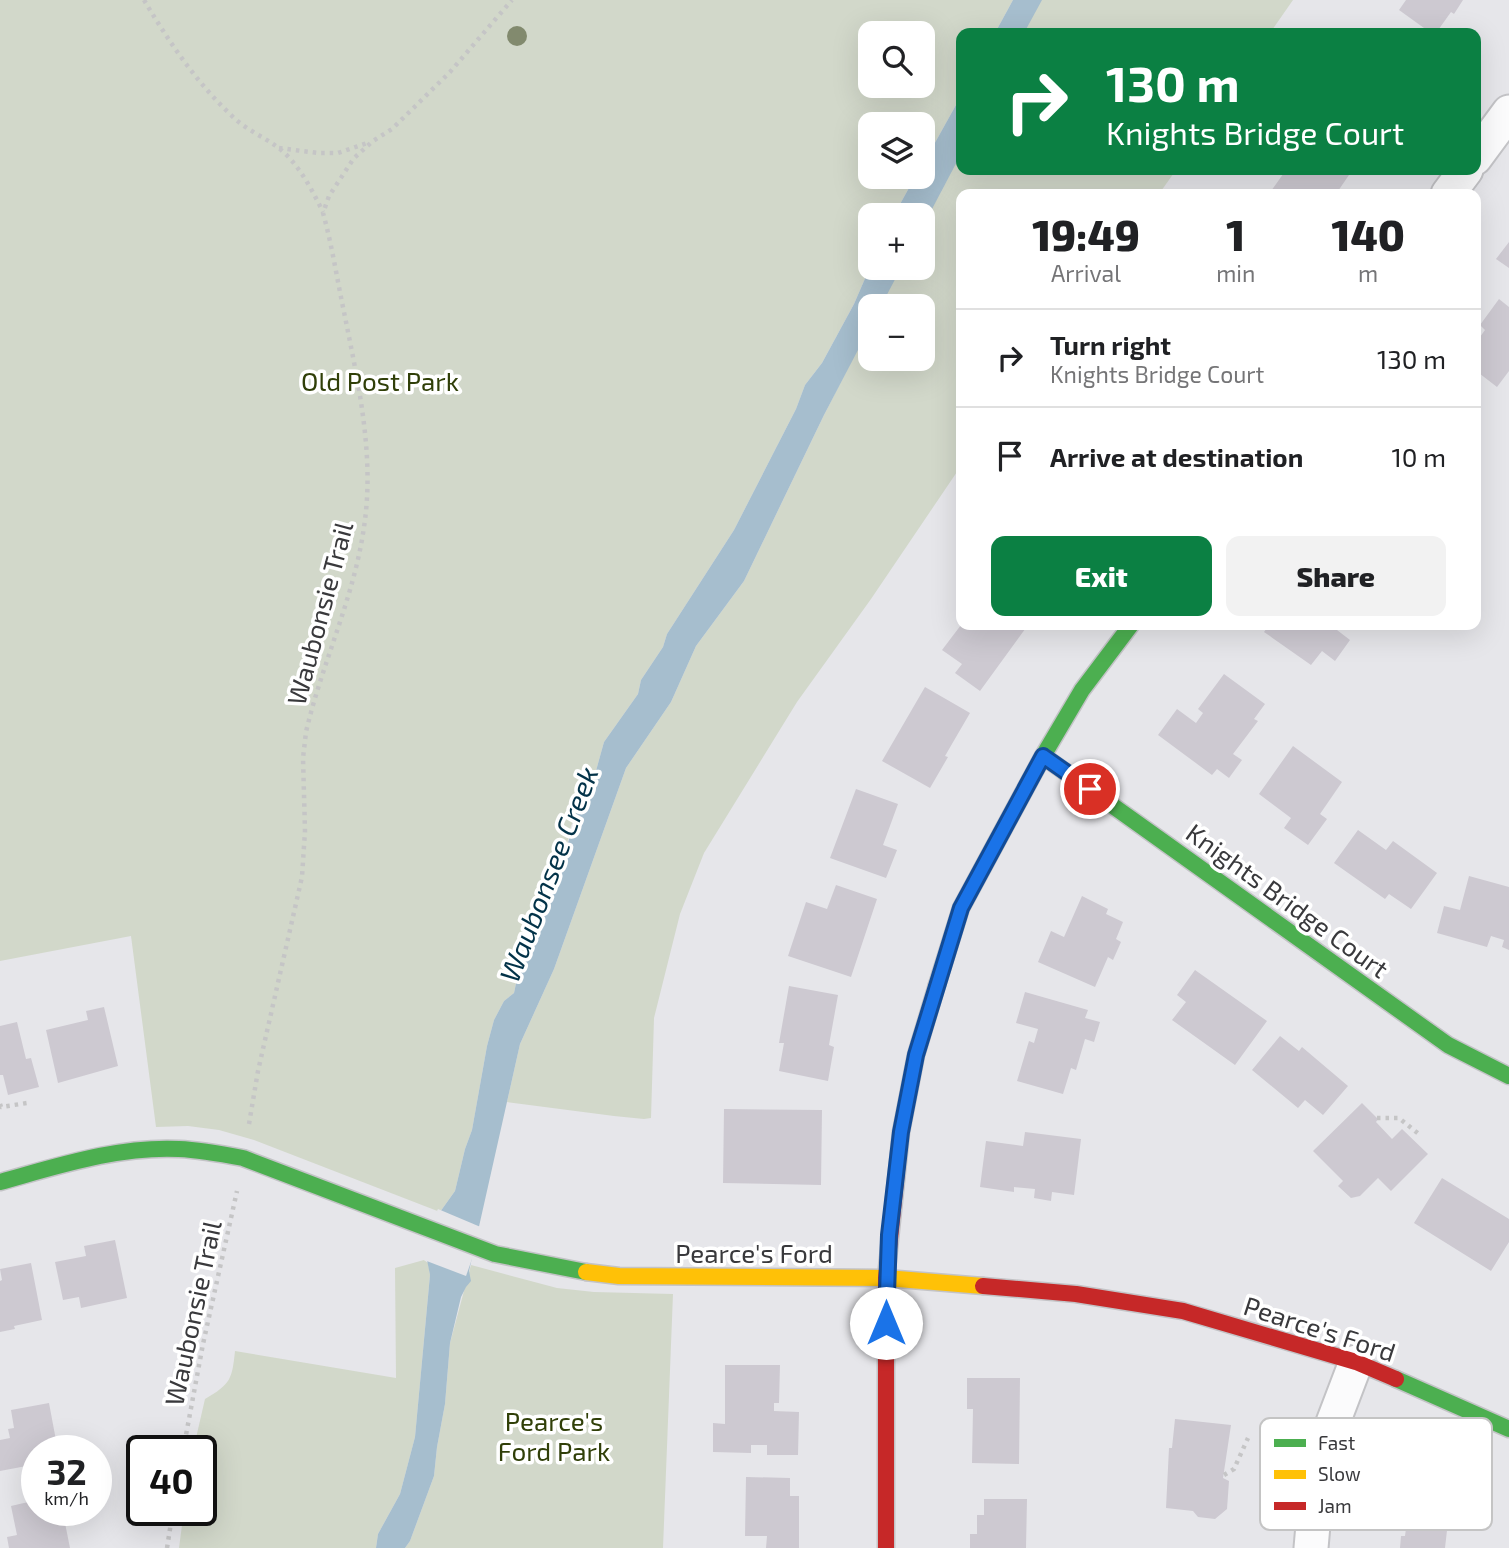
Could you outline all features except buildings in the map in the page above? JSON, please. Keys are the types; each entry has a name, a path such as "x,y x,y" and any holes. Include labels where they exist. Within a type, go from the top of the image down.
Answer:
{"street":[{"path":"1481,150 1509,112"},
{"path":"886,1548 886,1278 901,1132 916,1055 961,908 1082,690 1128,630"},
{"name":"Knights Bridge Court","path":"1043,756 1448,1045 1509,1076"},
{"name":"Pearce's Ford","path":"0,1182 112,1153 147,1148 215,1151 243,1157 495,1254 564,1269 619,1276 886,1278 1076,1294 1183,1311 1356,1362 1485,1418"},
{"path":"1335,1418 1356,1362"},
{"name":"Pearce's Ford","path":"1492,1421 1509,1429"},
{"path":"1311,1548 1313,1530"}],"path":[{"path":"144,0 180,57 204,88 234,119 278,148 338,153 373,141"},
{"path":"323,213 345,167 373,141 392,129 450,72 512,0"},
{"name":"Waubonsie Trail","path":"248,1126 302,877 305,831 303,758 306,732 352,580 364,529 369,486 366,440 352,351 323,213 311,187 292,161 278,148"},
{"path":"0,1104 1,1107 27,1103"},
{"path":"1377,1118 1399,1118 1420,1135"},
{"name":"Waubonsie Trail","path":"186,1435 239,1182"},
{"path":"1224,1475 1234,1469 1248,1438"},
{"path":"167,1548 170,1526"}],"green space":[{"name":"Old Post Park","path":"0,0 1013,0 998,28 956,28 956,105 935,143 935,112 858,112 858,189 908,189 901,203 858,203 858,280 864,280 854,304 822,363 805,385 796,409 734,530 667,634 663,647 641,680 638,694 604,742 594,778 571,826 566,850 557,871 549,881 522,955 514,993 504,1001 494,1020 472,1130 455,1191 440,1212 254,1140 219,1130 188,1126 156,1127 131,936 0,961"},
{"path":"1036,0 1293,0 1273,28 1022,28"},
{"path":"956,158 956,175 1172,175 1163,189 956,189 956,473 797,702 704,853 680,914 654,1018 651,1118 507,1102 520,1044 554,969 626,768 671,702 696,646 744,581 858,348 858,371 935,371 935,294 885,294 893,280 935,280 935,203 932,203"},
{"path":"424,1260 428,1263 430,1275 415,1437 400,1494 378,1534 376,1548 179,1548 182,1526 217,1526 217,1435 197,1435 205,1399 229,1380 235,1351 396,1378 395,1268"},
{"name":"Pearce's Ford Park","path":"471,1265 557,1288 673,1294 663,1548 405,1548 434,1476 445,1404 450,1343"}],"water":[{"path":"1013,0 1042,0 1027,28 998,28"},
{"path":"956,105 956,163 935,203 901,203 908,189 935,189 935,143"},
{"path":"864,280 895,280 887,294 858,294"},
{"path":"858,295 858,350 744,581 696,646 671,702 626,768 554,969 520,1044 469,1271 471,1281 461,1297 450,1343 445,1404 434,1476 405,1548 376,1548 378,1534 400,1494 415,1437 430,1275 424,1245 440,1212 455,1191 472,1130 494,1020 504,1001 514,993 522,955 549,881 557,871 566,850 578,807 594,778 604,742 638,694 641,680 663,647 667,634 734,530 796,409 805,385 822,363"}],"pier":[{"path":"438,1209 483,1228 466,1276 424,1260 421,1245"}],"traffic: fast":[{"path":"937,985 961,908 1082,690 1127,630"},
{"path":"1043,756 1448,1045 1509,1076"},
{"path":"0,1182 111,1154 156,1149 211,1152 243,1158 495,1254 586,1272"},
{"path":"1396,1379 1484,1418"},
{"path":"1492,1421 1509,1429"}],"traffic: slow":[{"path":"586,1272 619,1276 886,1278 983,1286"}],"traffic: jam":[{"path":"886,1548 886,1278 901,1132 916,1055 937,985"},
{"path":"983,1286 1076,1294 1183,1311 1356,1362 1396,1379"}],"route":[{"path":"886,1323 889,1235 901,1132 916,1055 961,908 1043,756 1090,789"}],"water label":[{"name":"Waubonsee Creek","path":"548,874"}]}
